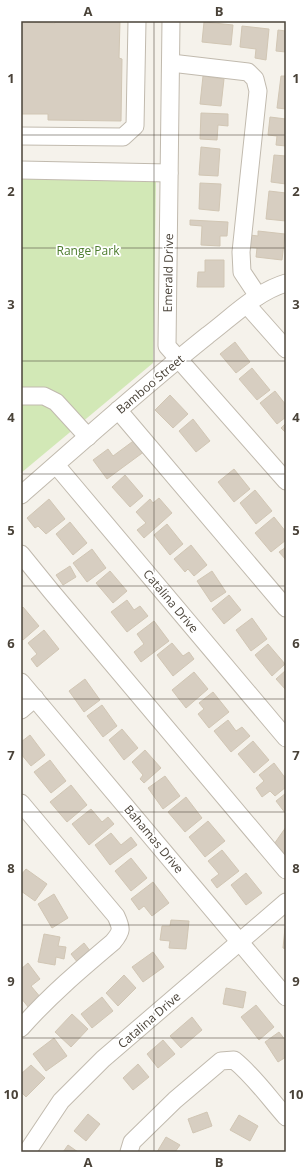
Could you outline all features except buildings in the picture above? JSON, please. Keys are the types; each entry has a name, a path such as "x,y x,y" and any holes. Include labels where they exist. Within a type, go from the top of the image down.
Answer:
{"street":[{"path":"21,136 123,137 135,126 136,21"},
{"name":"Emerald Drive","path":"171,21 167,346 286,481"},
{"path":"170,63 248,72 255,79 258,91 241,252 242,272 252,301 286,349"},
{"path":"21,170 169,173"},
{"name":"Bamboo Street","path":"21,495 179,359 252,301 286,283"},
{"path":"21,396 44,396 56,402 88,437"},
{"path":"118,410 286,608"},
{"name":"Catalina Drive","path":"56,465 286,738"},
{"path":"21,554 286,870"},
{"name":"Bahamas Drive","path":"21,682 286,997"},
{"path":"21,710 35,698"},
{"path":"21,1028 59,989 113,942 120,934 120,925 116,916 22,808"},
{"name":"Catalina Drive","path":"27,1152 61,1101 103,1059 286,902"},
{"path":"129,1152 132,1142 175,1100 221,1061 234,1060 246,1069 286,1117"}],"green space":[{"name":"Range Park","path":"21,178 156,182 153,363 21,473"}]}
